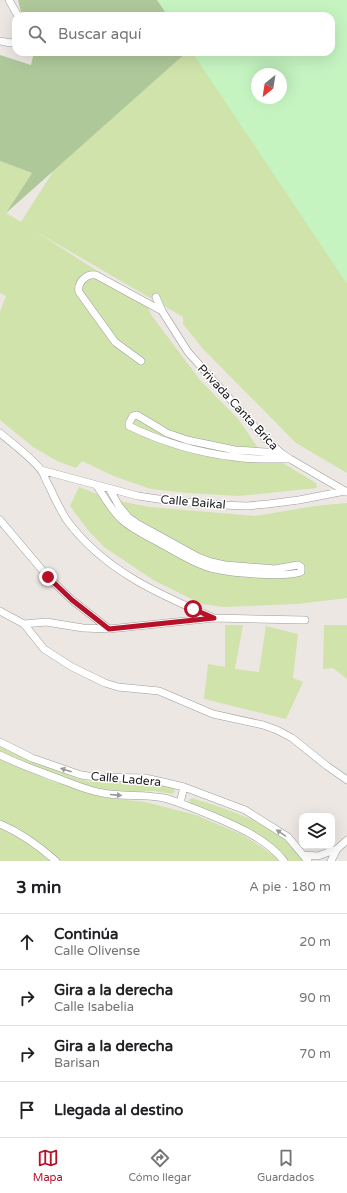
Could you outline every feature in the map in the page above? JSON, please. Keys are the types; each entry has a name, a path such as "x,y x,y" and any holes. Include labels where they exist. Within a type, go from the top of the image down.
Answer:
{"street":[{"path":"8,0 16,12"},
{"path":"0,41 12,42"},
{"path":"141,361 115,342 79,292 78,288 87,276 91,274 96,275 162,311"},
{"name":"Privada Canta Brica","path":"156,297 162,311 192,358 252,425 290,460 346,491"},
{"path":"281,453 235,450 187,440 167,433 136,415 133,416 129,423 129,426 146,434 209,452 252,459 290,460"},
{"path":"0,433 41,470 52,494 66,518 85,542 97,553 125,574 176,601 214,618"},
{"name":"Calle Baikal","path":"41,470 110,490 165,500 247,506 299,500 346,491"},
{"path":"97,486 112,509 122,520 135,529 195,562 209,568 224,571 274,575 300,573 302,570 298,565 275,569 225,565 198,557 138,524 119,506 110,490"},
{"path":"0,520 48,577 72,600 109,629"},
{"path":"0,610 24,624 44,649 72,667 112,685 130,689 159,692 213,714 263,725 277,730 292,738 347,780"},
{"path":"24,624 46,622 83,628 109,629 214,618 305,620"},
{"name":"Calle Ladera","path":"0,742 32,758 81,775 96,777 145,778 184,787 245,810 288,837 306,858"},
{"name":"Calle Ladera","path":"0,755 84,788 102,793 165,798 180,803 229,823 250,834 270,847 284,861"},
{"path":"180,803 184,787"},
{"path":"0,824 16,831 56,861"},
{"path":"331,861 337,849 347,840"},
{"path":"306,858 318,856 337,849"}],"green space":[{"path":"18,0 246,0 232,12 21,12"},
{"path":"157,0 347,0 347,284 195,56 335,56 335,12 165,12"},
{"path":"347,0 347,473 296,443 203,349 183,324 183,317 35,231 144,301 152,316 200,380 239,420 258,448 316,483 317,488 239,496 151,489 116,477 82,461 76,468 57,461 33,447 0,420 0,312 6,296 0,293 0,161 32,173 6,213 21,222 54,170 182,56 335,56 335,12"},
{"path":"0,55 31,65 33,56 183,56 6,213 32,173 0,161"},
{"path":"79,487 113,500 150,507 255,516 315,506 347,503 347,598 297,604 223,607 202,604 155,581 104,547 87,529 70,506"},
{"path":"225,625 243,625 235,669 259,672 266,626 298,634 293,678 303,682 286,719 204,699 208,664 225,667"},
{"path":"324,625 347,625 347,679 333,668 323,669"},
{"path":"0,747 79,779 91,782 146,783 174,788 175,792 172,794 154,791 109,791 83,784 13,758 0,751"},
{"path":"0,760 52,781 102,797 145,802 196,815 243,835 278,858 280,861 0,861"},
{"path":"192,798 254,820 268,828 294,848 303,861 288,861 284,856 240,824 191,804 189,800"}],"route":[{"path":"48,577 72,600 109,629 214,618 193,609"}]}
